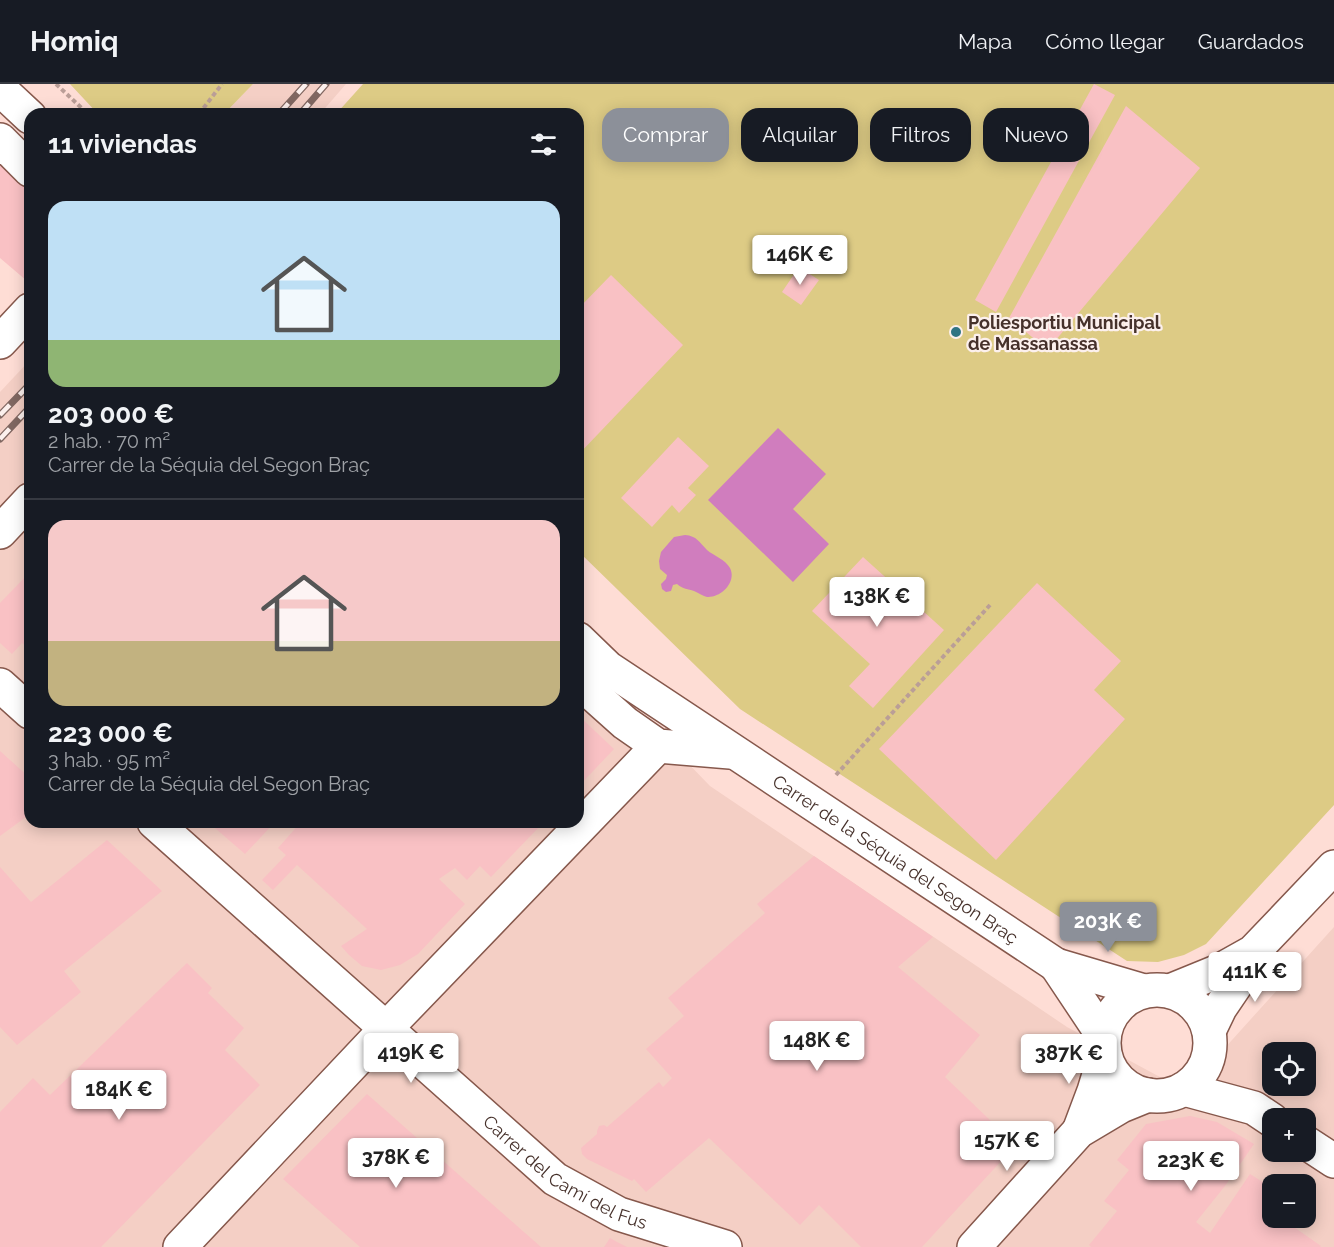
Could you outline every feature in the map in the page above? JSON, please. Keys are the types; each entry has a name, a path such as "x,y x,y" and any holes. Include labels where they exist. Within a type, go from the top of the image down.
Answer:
{"street":[{"path":"0,89 24,111"},
{"path":"0,140 24,164"},
{"path":"0,342 24,316"},
{"path":"0,532 24,506"},
{"name":"Carrer de la Séquia del Segon Braç","path":"584,645 608,668 1056,965 1157,991"},
{"path":"0,685 24,707"},
{"path":"584,686 625,723 658,746 584,823"},
{"name":"Carrer de la Séquia del Segon Braç","path":"658,746 734,752"},
{"name":"Carrer del Camí del Fus","path":"161,828 555,1179 619,1214 725,1247"},
{"path":"180,1247 579,828"},
{"path":"1079,1131 1094,1091 1105,1046 1108,1021 1117,1007 1129,997 1157,991 1219,971 1253,952 1332,874"},
{"path":"1105,1046 1109,1066 1116,1077 1136,1091 1160,1096 1184,1089 1194,1081 1208,1060 1210,1039 1220,1008 1237,983 1253,952"},
{"name":"Carrer de la Séquia del Segon Braç","path":"1056,965 1105,1046"},
{"path":"1157,991 1184,996 1196,1005 1204,1017 1210,1039 1262,1113"},
{"path":"1184,1089 1262,1114"},
{"path":"974,1247 1079,1131 1121,1106 1148,1095"},
{"path":"1316,1149 1334,1161"}],"path":[{"path":"56,84 82,108"},
{"path":"204,108 222,84"},
{"path":"836,775 990,605"}],"shaded area":[{"path":"70,84 253,84 230,108 92,108"},
{"path":"253,84 346,84 325,108 230,108"},
{"name":"Poliesportiu Municipal de Massanassa","path":"363,84 1334,84 1334,805 1206,944 1184,955 1158,962 1127,961 740,709 584,557 584,108 341,108"},
{"path":"24,366 24,828 584,828 584,666 710,786 1067,1027 1186,1091 1334,927 1334,1247 0,1247 0,392"},
{"path":"778,428 826,474 793,509 829,544 793,582 708,500"},
{"path":"685,535 695,538 730,568 732,573 729,584 717,595 707,597 677,584 673,585 671,591 666,592 662,589 661,584 667,575 660,569 661,552 674,537"}],"building":[{"path":"1094,84 1115,95 1089,142 1089,108 1081,108"},
{"path":"1126,106 1200,168 1055,341 1038,342 1009,318"},
{"path":"1051,162 1078,162 996,312 975,300"},
{"path":"0,164 24,187 24,278 0,258"},
{"path":"799,267 819,280 801,305 782,292"},
{"path":"611,275 683,345 584,449 584,303"},
{"path":"678,437 709,466 688,488 696,495 679,513 672,505 652,527 621,498"},
{"path":"863,557 944,630 873,708 849,686 870,664 812,611"},
{"path":"24,578 24,645 22,643 12,654 0,643 0,603"},
{"path":"1037,583 1121,661 1094,690 1125,719 996,860 879,749"},
{"path":"584,721 614,749 584,781"},
{"path":"0,751 24,773 24,818 0,836"},
{"path":"215,828 269,828 245,854"},
{"path":"296,828 538,828 491,877 480,866 467,880 455,868 439,879 465,904 418,954 400,965 381,970 362,966 341,946 367,929 297,865 273,890 262,880 286,855 278,848"},
{"path":"107,840 162,891 64,971 81,992 17,1045 0,1027 0,867 31,902"},
{"path":"814,856 933,937 898,967 980,1035 945,1077 1016,1145 922,1247 861,1247 819,1205 800,1225 709,1138 646,1192 634,1179 632,1181 587,1159 582,1154 581,1148 597,1134 599,1126 607,1127 659,1082 663,1087 672,1078 646,1049 684,1016 668,998 765,913 757,904"},
{"path":"187,963 212,988 208,993 244,1028 225,1050 260,1085 101,1247 0,1247 0,1112 33,1078 50,1095"},
{"path":"367,1094 541,1247 360,1247 283,1179"},
{"path":"1190,1116 1217,1122 1254,1144 1196,1222 1210,1233 1250,1174 1262,1182 1262,1228 1295,1228 1321,1246 1091,1247 1089,1245 1117,1211 1104,1201 1129,1170 1117,1160 1146,1124"},
{"path":"610,1238 617,1242 627,1247 604,1247"}],"railway":[{"path":"284,108 306,84"},
{"path":"305,108 326,84"},
{"path":"0,415 24,390"},
{"path":"0,439 24,413"}],"place":[{"name":"Poliesportiu Municipal de Massanassa","path":"956,332"}]}
